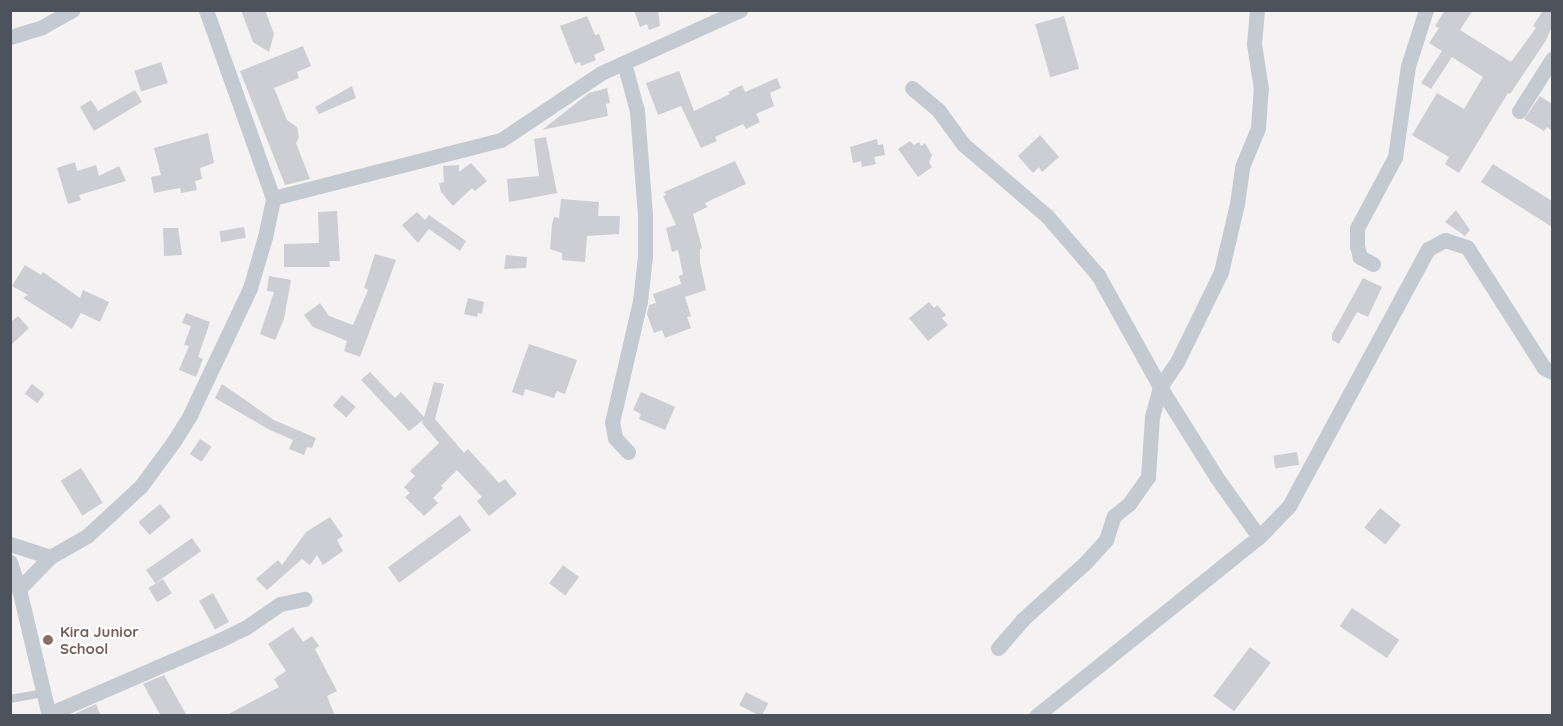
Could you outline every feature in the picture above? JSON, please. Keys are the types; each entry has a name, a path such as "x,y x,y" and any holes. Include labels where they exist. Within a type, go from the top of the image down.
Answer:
{"street":[{"path":"10,38 42,27 72,10"},
{"path":"19,589 50,557 87,536 141,486 190,415 250,288 265,237 273,198 206,10"},
{"path":"273,198 501,140 519,131 574,89 624,63 740,10"},
{"path":"998,648 1022,620 1086,562 1106,540 1114,516 1129,504 1148,477 1152,417 1160,387 1178,360 1221,272 1237,204 1242,167 1258,128 1261,88 1254,44 1257,10"},
{"path":"1373,264 1360,257 1357,246 1357,228 1395,157 1408,66 1426,10"},
{"path":"1519,111 1552,59"},
{"path":"624,63 637,111 645,214 640,301 612,422 615,438 628,452"},
{"path":"912,88 939,111 963,144 1047,216 1098,275 1160,387 1217,478 1259,537"},
{"path":"1036,716 1259,537 1289,506 1428,249 1445,240 1467,247 1544,368 1552,372"},
{"path":"10,544 50,557"},
{"path":"10,562 19,589 49,715 218,641 245,628 280,604 304,599"}],"lane":[{"path":"10,699 44,693"}],"building":[{"path":"241,10 265,10 274,34 269,52 253,42"},
{"path":"634,10 658,10 660,26 649,30 647,24 640,27"},
{"path":"1445,10 1473,10 1460,30 1511,62 1536,28 1533,26 1543,10 1552,10 1552,27 1545,42 1510,94 1508,93 1459,173 1445,164 1449,157 1412,135 1437,93 1464,109 1483,77 1452,57 1431,89 1421,83 1442,51 1429,43 1439,28 1435,26"},
{"path":"587,16 595,35 599,34 605,50 594,55 596,60 581,66 580,62 575,64 560,26"},
{"path":"1064,16 1079,69 1050,77 1035,24"},
{"path":"303,46 311,66 297,72 299,78 274,88 287,120 297,127 299,137 296,143 310,179 285,185 240,71"},
{"path":"161,62 168,83 141,92 134,71"},
{"path":"679,71 694,111 730,94 728,92 742,85 745,92 777,78 781,88 770,93 774,106 756,114 760,122 746,129 743,124 715,137 717,141 701,148 681,106 658,115 646,83"},
{"path":"352,86 356,98 319,114 315,107"},
{"path":"607,88 610,103 606,104 608,116 542,130 589,93"},
{"path":"135,90 142,102 94,131 80,107 91,100 98,111"},
{"path":"1540,96 1552,104 1552,131 1547,127 1544,131 1524,119"},
{"path":"208,133 214,163 200,168 202,179 195,181 197,190 181,193 180,188 154,193 151,177 161,175 154,148"},
{"path":"1040,135 1059,157 1042,172 1039,167 1033,173 1018,156"},
{"path":"546,137 557,193 509,202 507,179 539,176 534,139"},
{"path":"877,139 878,145 883,144 885,155 874,157 876,164 862,167 861,161 853,163 850,147"},
{"path":"910,141 914,145 919,142 921,146 925,143 932,155 929,162 932,167 918,177 898,149"},
{"path":"735,161 746,184 705,203 707,207 693,214 702,248 700,249 700,262 706,290 685,297 691,316 687,317 691,328 665,338 662,330 654,333 647,314 649,305 656,303 653,294 681,284 679,276 683,274 678,250 672,252 666,228 676,225 663,196 666,195 664,192"},
{"path":"75,162 77,171 96,165 99,176 119,166 126,181 79,195 81,200 68,204 57,168"},
{"path":"471,163 487,181 475,191 472,188 453,206 441,192 439,183 444,182 443,166 459,165 459,172"},
{"path":"1493,164 1552,201 1552,227 1481,182"},
{"path":"561,199 599,202 598,216 620,216 619,234 587,236 585,262 562,260 562,253 550,249 552,224 554,217 559,218"},
{"path":"1456,210 1470,230 1465,236 1445,222"},
{"path":"337,211 340,261 329,261 330,267 284,267 284,244 319,243 318,212"},
{"path":"417,212 425,220 429,215 466,241 460,251 429,229 418,243 402,225"},
{"path":"244,227 246,238 221,242 219,231"},
{"path":"163,228 178,228 182,255 164,256"},
{"path":"375,254 396,260 360,357 344,351 347,341 313,327 304,315 320,303 329,316 353,325 368,290 364,288"},
{"path":"506,255 527,257 526,268 504,269"},
{"path":"25,265 41,275 43,272 80,298 83,290 109,302 100,322 81,313 72,329 23,298 28,295 12,286"},
{"path":"269,276 291,280 284,319 275,340 260,334 274,292 267,291"},
{"path":"1363,278 1382,287 1368,317 1357,312 1339,344 1332,340 1332,334"},
{"path":"468,298 484,302 482,314 478,313 477,317 464,314"},
{"path":"929,302 934,308 937,305 946,315 942,318 948,325 928,341 909,318"},
{"path":"186,313 210,322 198,357 203,359 196,377 179,370 189,346 184,345 191,326 182,323"},
{"path":"18,316 29,328 10,346 10,323"},
{"path":"529,344 577,360 565,394 557,391 554,398 525,389 523,396 512,392"},
{"path":"370,372 395,398 401,392 424,417 434,382 444,384 435,419 464,453 468,449 499,483 505,479 517,494 489,516 477,501 482,497 457,470 433,498 438,503 424,516 405,497 410,493 404,487 415,476 410,471 439,443 422,423 423,420 409,431 361,380"},
{"path":"32,384 45,394 37,403 25,393"},
{"path":"222,384 274,420 316,438 312,448 307,447 304,455 289,449 293,440 268,429 215,398"},
{"path":"641,392 675,407 665,430 639,419 641,414 633,410"},
{"path":"342,395 356,407 346,417 333,406"},
{"path":"200,439 212,447 202,462 190,454"},
{"path":"1297,452 1299,465 1275,469 1273,456"},
{"path":"81,468 103,503 82,515 61,481"},
{"path":"160,504 171,517 149,535 139,522"},
{"path":"1380,508 1401,525 1385,544 1364,527"},
{"path":"460,515 471,530 399,583 388,567"},
{"path":"330,517 343,536 337,540 343,551 323,565 317,555 310,565 302,559 267,590 256,579 278,560 282,565 306,532"},
{"path":"192,538 201,551 155,583 146,570"},
{"path":"563,565 579,577 565,595 549,583"},
{"path":"163,579 172,594 157,602 148,588"},
{"path":"213,593 229,622 215,630 199,601"},
{"path":"1352,608 1399,640 1387,658 1340,626"},
{"path":"293,627 303,642 312,636 319,646 315,649 337,691 327,696 335,716 225,716 279,687 274,679 286,671 268,644"},
{"path":"1250,647 1271,663 1234,711 1213,696"},
{"path":"164,675 187,716 161,716 143,684"},
{"path":"746,692 768,703 762,716 739,705"},
{"path":"96,704 101,716 70,716"}],"place":[{"name":"Kira Junior School","path":"48,640"}]}
